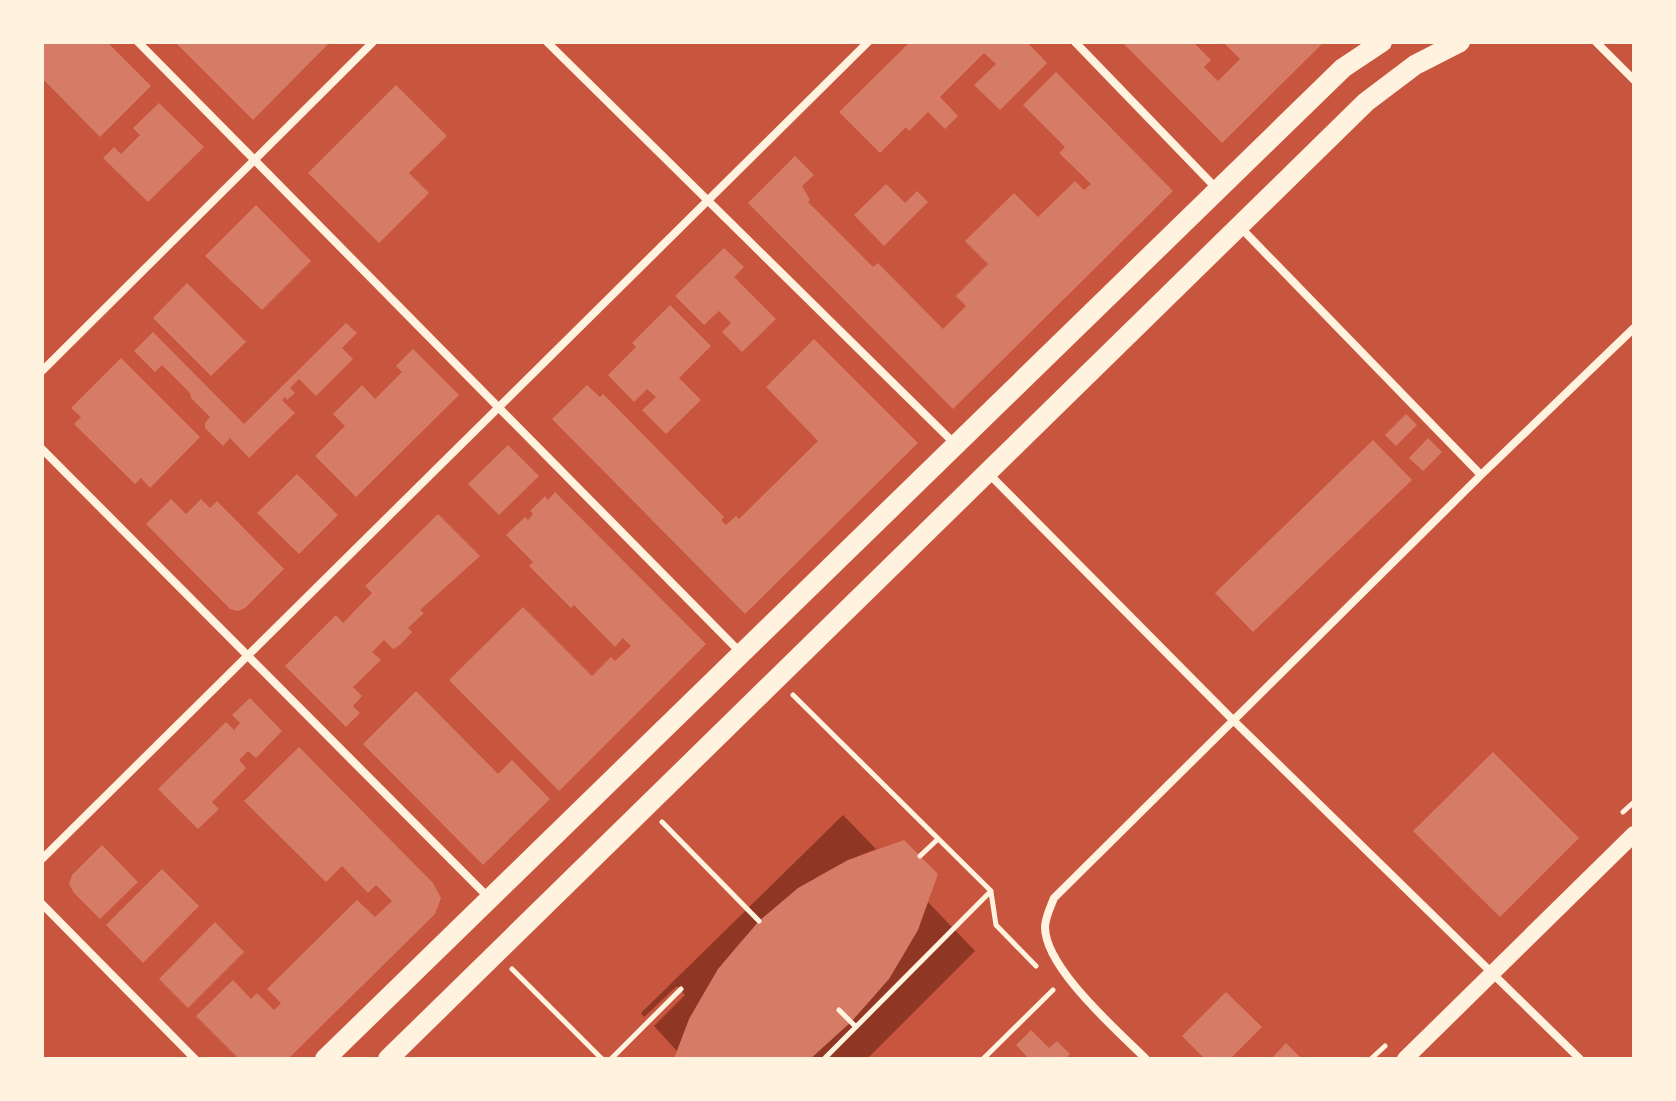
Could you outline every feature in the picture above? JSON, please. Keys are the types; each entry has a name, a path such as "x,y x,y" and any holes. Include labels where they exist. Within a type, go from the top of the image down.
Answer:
{"main road":[{"path":"325,1059 1217,189 1343,68 1382,42"},
{"path":"388,1059 1366,102 1415,65 1460,42"},
{"path":"1405,1059 1634,834"}],"street":[{"path":"138,42 741,653"},
{"path":"42,371 373,42"},
{"path":"547,42 955,444"},
{"path":"42,859 868,42"},
{"path":"1075,42 1217,189"},
{"path":"1596,42 1634,80"},
{"path":"1240,227 1481,475"},
{"path":"1146,1059 1069,979 1052,957 1045,927 1054,898 1634,328"},
{"path":"42,449 489,898"},
{"path":"989,474 1233,720 1580,1059"},
{"path":"42,904 195,1059"}],"path":[{"path":"777,679 991,891 996,925 1039,969"},
{"path":"646,806 759,921"},
{"path":"920,856 938,839"},
{"path":"824,1059 991,891"},
{"path":"496,953 602,1059"},
{"path":"983,1059 1056,987 1048,978"},
{"path":"611,1059 681,989"},
{"path":"839,1010 856,1027"}],"shaded area":[{"path":"843,815 876,849 810,882 754,928 709,985 677,1051 654,1026 685,995 677,986 644,1017 641,1013"},
{"path":"928,902 975,951 867,1059 810,1059 880,989 906,950"}],"building":[{"path":"42,42 107,42 151,86 100,137 42,78"},
{"path":"175,42 330,42 253,120"},
{"path":"910,42 1027,42 1047,63 1000,110 974,85 996,64 984,53 940,97 958,116 945,129 928,112 909,131 906,127 880,153 839,112"},
{"path":"1122,42 1193,42 1211,60 1204,67 1218,81 1240,59 1223,42 1324,42 1222,143"},
{"path":"1056,72 1173,191 953,409 748,203 795,156 814,175 802,186 810,200 808,202 873,267 878,263 943,329 966,306 956,296 988,264 965,241 1014,193 1038,217 1075,181 1084,190 1091,184 1059,153 1065,147 1023,105"},
{"path":"396,85 447,136 409,173 429,193 379,243 308,173"},
{"path":"159,103 204,147 148,202 103,158 114,147 121,154 140,135 133,128"},
{"path":"886,184 905,203 917,191 928,202 884,246 854,215"},
{"path":"256,205 311,261 262,310 205,256"},
{"path":"724,248 744,267 734,277 776,319 742,352 722,332 731,323 719,311 704,325 675,296"},
{"path":"187,283 246,342 211,376 153,318"},
{"path":"670,305 711,346 679,378 701,400 666,434 642,410 656,397 647,389 634,402 608,375 636,347 632,343"},
{"path":"346,323 357,333 342,348 353,359 316,396 299,379 290,388 295,393 282,400 295,413 249,458 230,438 223,446 205,428 210,417 191,398 190,393 162,365 155,372 134,351 153,332 244,424"},
{"path":"814,339 918,443 745,614 552,419 587,385 600,397 603,394 724,517 721,520 726,525 736,516 739,519 818,441 766,387"},
{"path":"413,349 459,395 356,497 315,456 345,426 333,414 362,385 375,399 402,372 396,366"},
{"path":"121,358 200,437 150,488 141,478 135,484 74,424 81,417 71,408"},
{"path":"1406,414 1417,425 1396,446 1385,435"},
{"path":"1428,438 1442,452 1423,471 1409,458"},
{"path":"1373,440 1412,480 1253,632 1215,593"},
{"path":"508,445 539,476 499,515 468,484"},
{"path":"297,474 338,515 299,554 257,513"},
{"path":"555,492 706,644 559,791 449,680 523,607 592,676 611,657 615,661 631,646 623,638 615,647 574,605 571,608 529,566 533,562 506,535 525,517 528,520 533,514 530,511 545,496 548,500"},
{"path":"171,499 186,514 201,499 210,508 217,501 284,569 245,608 238,611 230,609 146,524"},
{"path":"438,514 480,556 420,610 424,613 408,628 412,632 400,645 393,649 384,640 372,652 381,660 353,687 362,696 353,706 360,713 346,727 285,666 336,615 343,623 372,593 365,586"},
{"path":"416,691 498,774 512,760 550,799 483,865 363,744"},
{"path":"250,698 282,731 256,758 248,751 239,760 246,768 212,802 219,809 198,829 158,789 226,722 234,730 240,723 232,715"},
{"path":"299,747 433,883 441,898 435,914 288,1059 239,1059 196,1016 233,980 251,999 257,993 274,1010 281,1003 267,989 357,900 375,917 392,901 376,885 368,893 342,866 326,882 244,801"},
{"path":"1493,752 1579,838 1500,917 1413,831"},
{"path":"904,840 938,874 918,930 889,979 851,1022 810,1059 674,1059 689,1019 718,969 759,921 798,888 848,860"},
{"path":"102,845 138,882 100,919 69,884 72,875"},
{"path":"162,869 199,906 143,963 106,925"},
{"path":"215,922 244,952 188,1008 159,979"},
{"path":"1226,992 1262,1027 1230,1059 1205,1059 1182,1036"},
{"path":"1031,1030 1049,1048 1057,1041 1070,1054 1065,1059 1029,1059 1016,1045"},
{"path":"1286,1043 1302,1059 1271,1059"}]}
